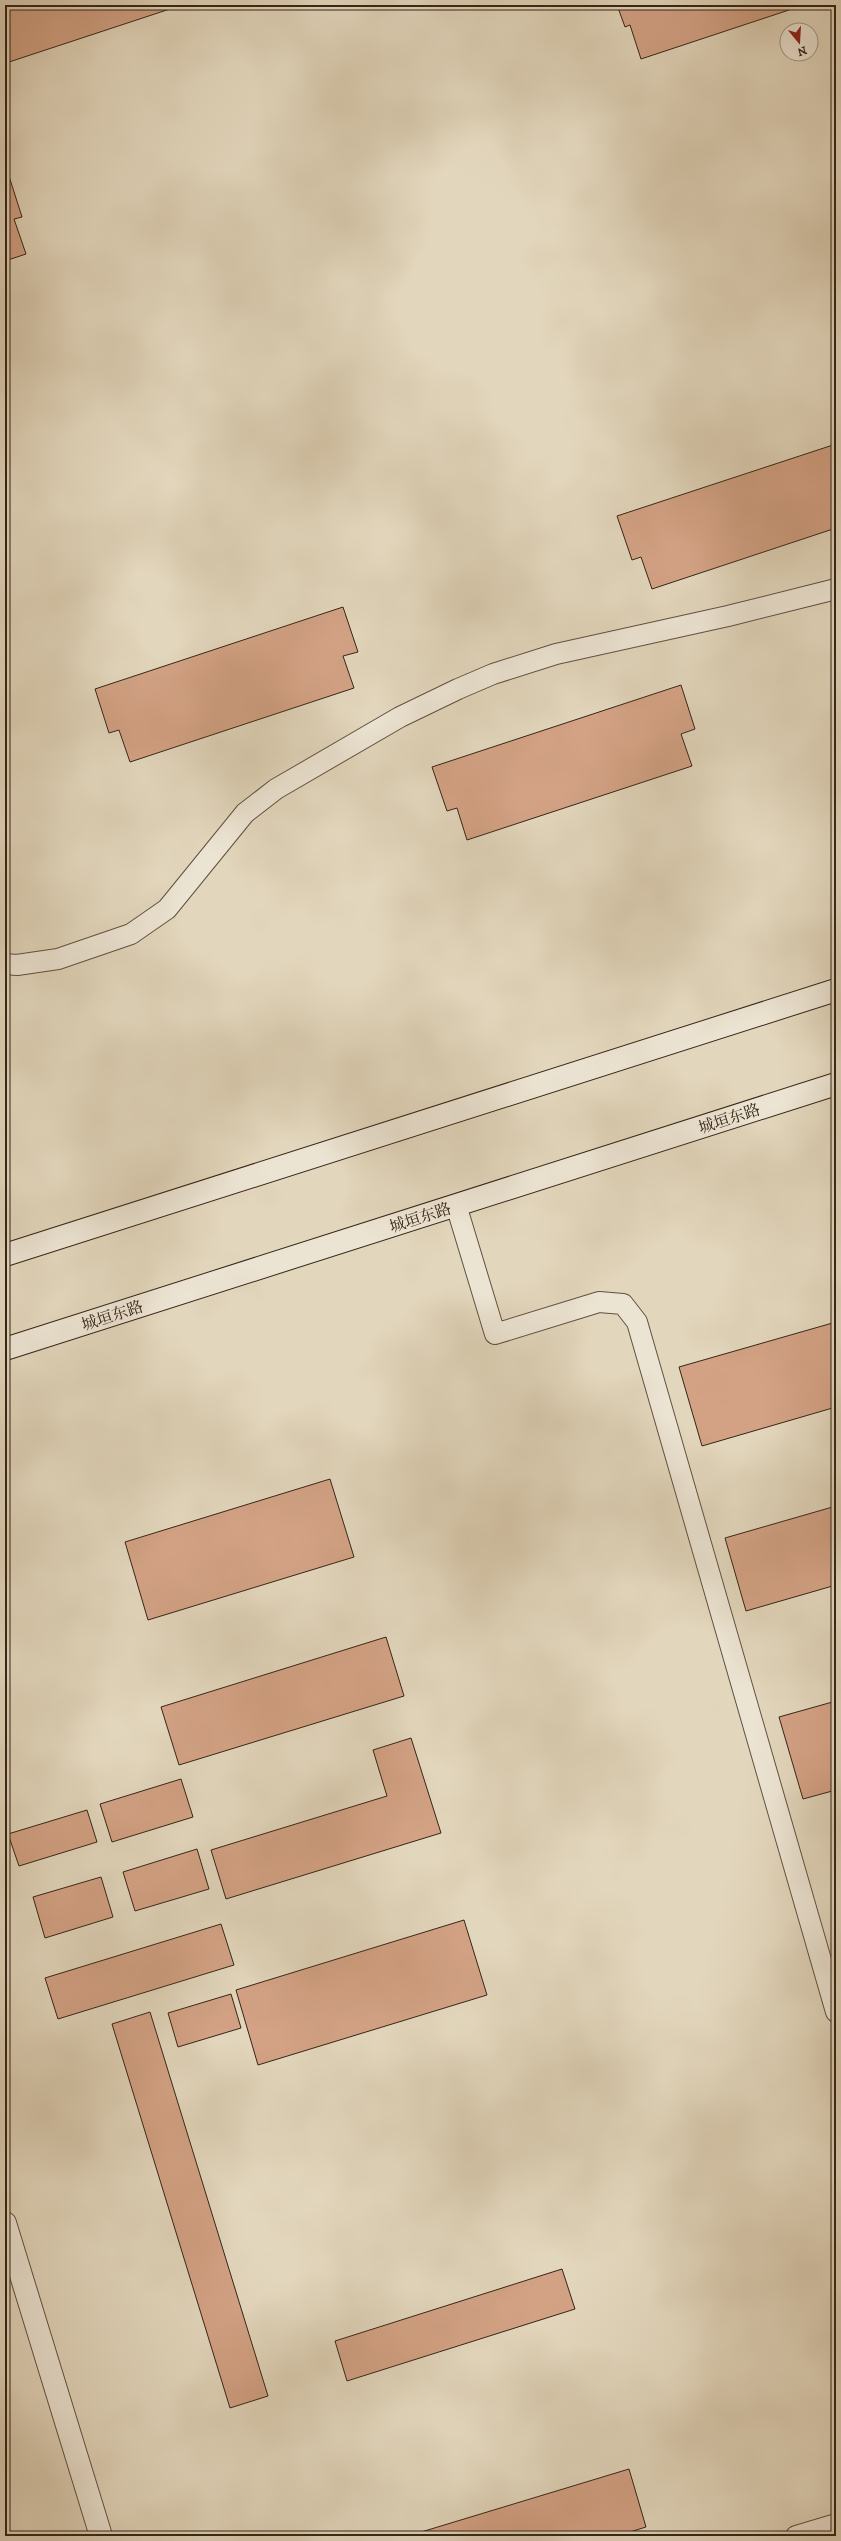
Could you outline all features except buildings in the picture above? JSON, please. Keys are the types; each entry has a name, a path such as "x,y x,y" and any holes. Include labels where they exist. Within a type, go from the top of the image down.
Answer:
{"main road":[{"path":"5,1255 836,990"},
{"name":"城垣东路","path":"5,1349 836,1084"},
{"path":"5,2223 101,2536"}],"lane":[{"path":"5,964 17,965 58,959 131,934 166,909 245,813 276,789 400,717 458,689 493,674 556,654 728,616 836,589"},
{"path":"456,1205 496,1334 599,1302 622,1304 637,1322 836,2012"},
{"path":"796,2536 836,2524"}]}
